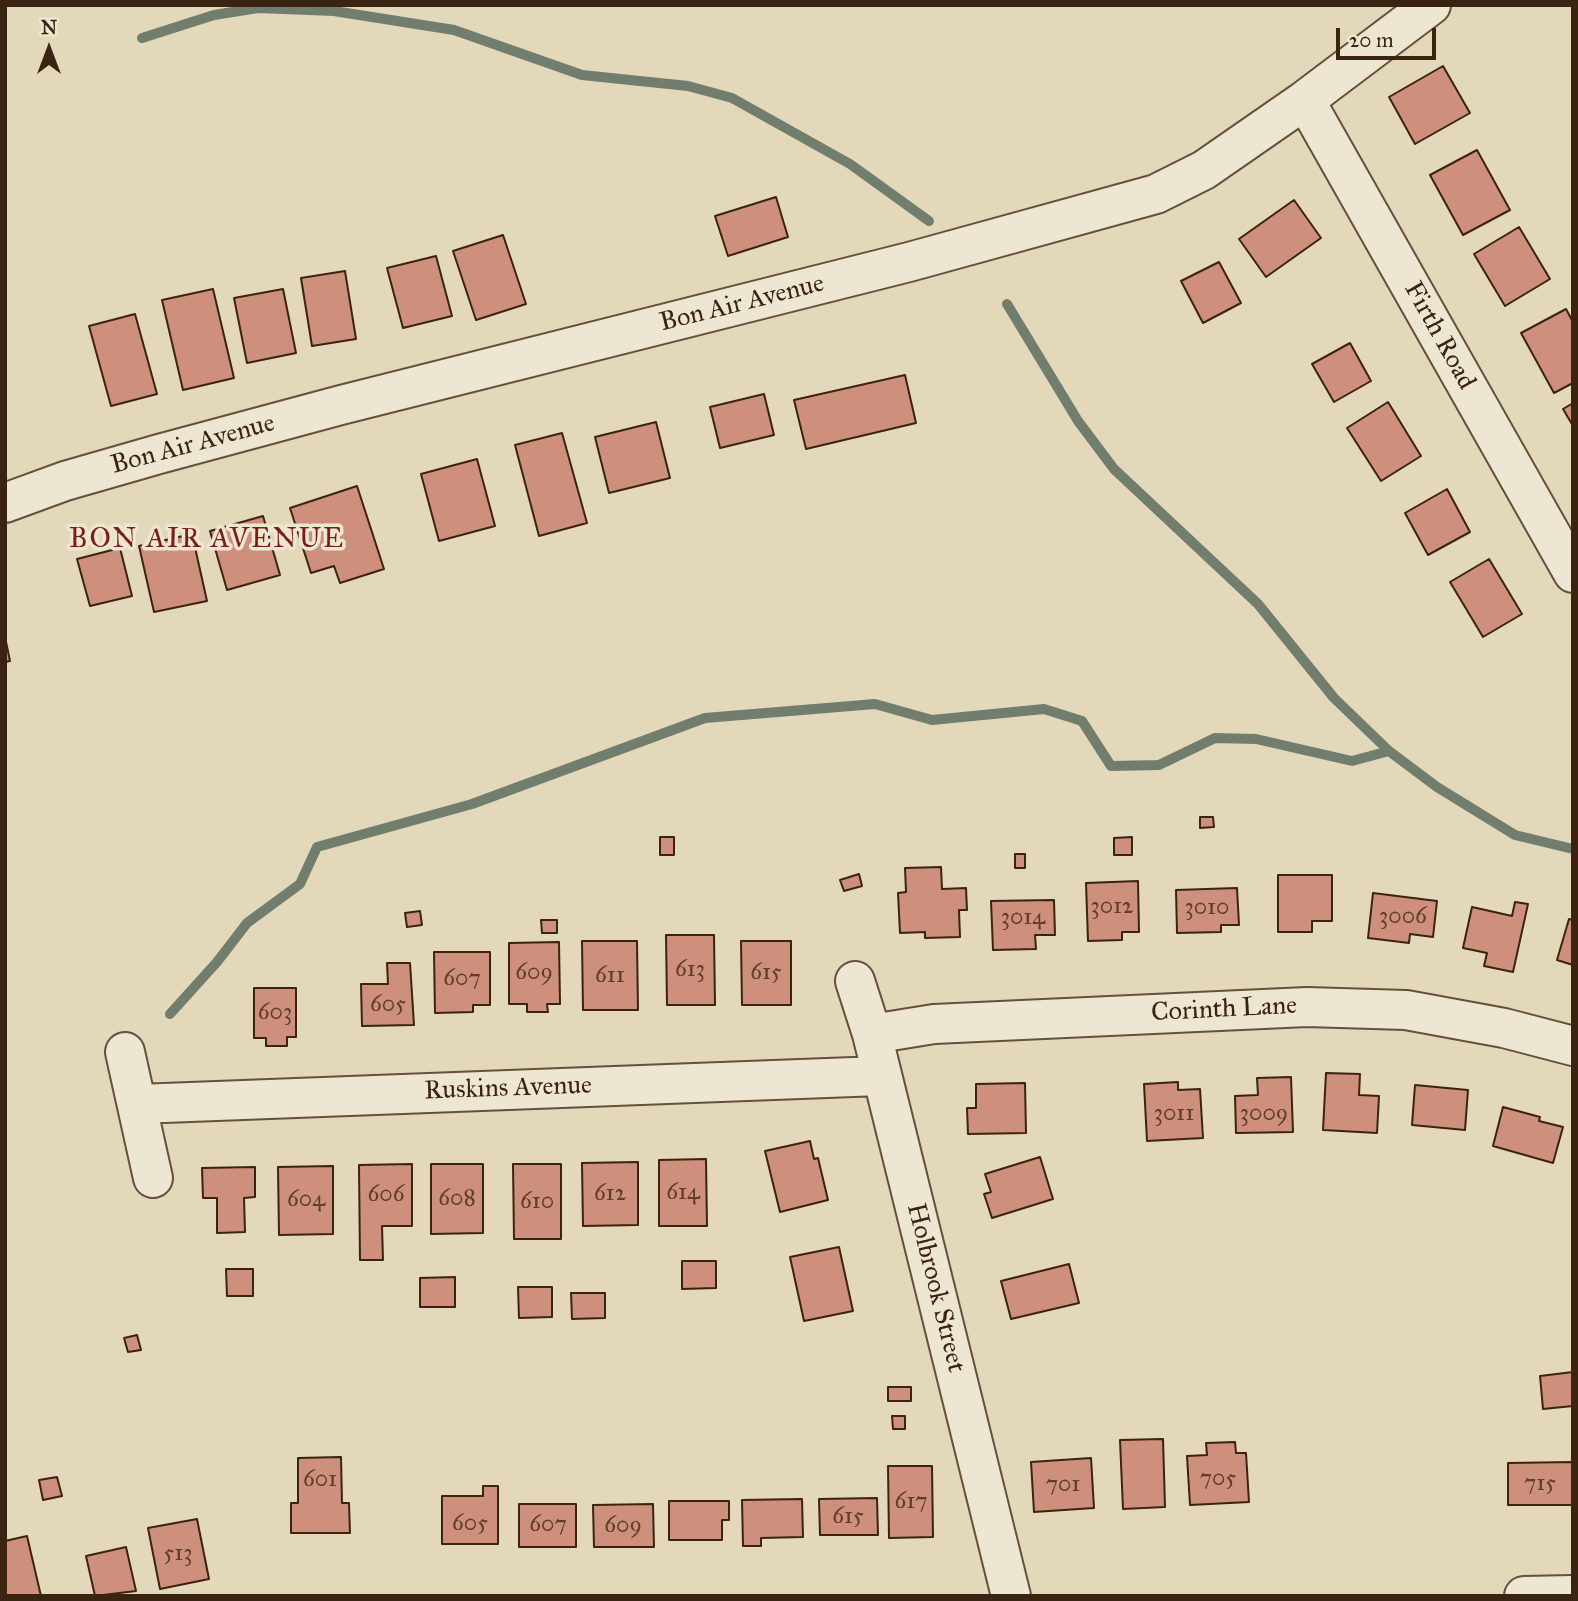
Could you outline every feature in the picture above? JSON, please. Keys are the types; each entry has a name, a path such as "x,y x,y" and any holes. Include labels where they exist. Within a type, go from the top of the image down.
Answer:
{"street":[{"name":"Bon Air Avenue","path":"5,503 145,458 341,405 909,262 1131,203 1195,174 1305,100 1431,5"},
{"name":"Firth Road","path":"1305,100 1573,573"},
{"name":"Holbrook Street","path":"855,981 872,1034 880,1076 1012,1596"},
{"name":"Corinth Lane","path":"872,1034 934,1024 1307,1007 1406,1010 1504,1028 1573,1046"},
{"path":"125,1052 153,1178"},
{"name":"Ruskins Avenue","path":"137,1104 880,1076"},
{"path":"1524,1596 1573,1595"}],"building":[{"path":"1443,66 1470,113 1415,144 1389,97"},
{"path":"1477,150 1510,210 1463,235 1430,175"},
{"path":"776,197 788,237 728,256 715,216"},
{"path":"1294,200 1321,238 1266,277 1239,239"},
{"path":"1519,227 1550,279 1505,306 1474,254"},
{"path":"503,235 526,304 476,320 453,251"},
{"path":"436,256 452,316 403,328 387,268"},
{"path":"1219,262 1241,303 1203,323 1181,281"},
{"path":"345,271 356,339 312,346 301,278"},
{"path":"213,289 234,378 183,390 162,300"},
{"path":"283,289 296,353 247,363 234,298"},
{"path":"1566,309 1573,322 1573,383 1554,393 1521,333"},
{"path":"135,314 157,394 111,406 89,326"},
{"path":"1350,343 1371,381 1334,402 1312,364"},
{"path":"905,375 916,423 806,449 794,400"},
{"path":"764,394 774,435 720,448 710,407"},
{"path":"1388,402 1421,456 1381,481 1347,428"},
{"path":"1573,403 1573,426 1563,409"},
{"path":"656,422 670,478 609,493 595,437"},
{"path":"562,433 587,523 539,536 515,445"},
{"path":"477,459 495,526 439,541 421,474"},
{"path":"357,486 384,569 340,583 334,566 311,573 290,508"},
{"path":"1447,489 1470,532 1428,555 1405,513"},
{"path":"263,516 280,575 227,590 210,531"},
{"path":"192,534 207,601 154,612 139,546"},
{"path":"120,548 132,596 90,606 77,559"},
{"path":"1489,559 1522,614 1483,637 1450,582"},
{"path":"5,637 10,661 5,662"},
{"path":"1200,817 1213,817 1214,827 1200,828"},
{"path":"660,837 674,837 674,855 660,855"},
{"path":"1132,837 1132,855 1114,855 1114,838"},
{"path":"1015,854 1025,854 1025,868 1015,868"},
{"path":"941,867 942,889 966,888 967,910 959,910 960,937 925,938 925,932 900,933 898,893 906,892 905,868"},
{"path":"859,874 862,886 844,891 840,880"},
{"path":"1278,875 1332,875 1332,921 1312,921 1312,932 1278,932"},
{"path":"1138,881 1139,932 1122,932 1122,940 1088,941 1086,883"},
{"path":"1237,888 1239,925 1221,925 1221,932 1177,933 1176,890"},
{"path":"1373,893 1437,901 1433,937 1410,934 1409,943 1368,938"},
{"path":"1054,900 1055,935 1035,935 1036,949 993,950 991,901"},
{"path":"1515,902 1528,904 1513,972 1484,966 1487,953 1463,948 1472,907 1512,916"},
{"path":"420,911 422,925 407,927 405,913"},
{"path":"1569,919 1573,920 1573,965 1557,960"},
{"path":"541,920 557,920 557,933 542,933"},
{"path":"666,935 714,935 715,1005 667,1005"},
{"path":"582,941 637,941 638,1010 583,1010"},
{"path":"741,941 791,941 791,1005 742,1005"},
{"path":"559,942 560,1004 547,1004 548,1012 527,1012 527,1004 509,1004 509,943"},
{"path":"434,952 490,952 490,1005 473,1005 473,1012 435,1013"},
{"path":"387,963 410,963 414,1025 362,1026 361,984 388,984"},
{"path":"254,988 296,988 296,1037 287,1037 287,1046 266,1046 266,1038 254,1038"},
{"path":"1326,1073 1360,1074 1359,1095 1379,1096 1377,1133 1323,1130"},
{"path":"1291,1077 1293,1132 1236,1133 1235,1096 1258,1095 1257,1078"},
{"path":"1178,1082 1178,1090 1200,1089 1203,1138 1147,1141 1144,1084"},
{"path":"1025,1083 1026,1133 968,1134 967,1108 976,1108 976,1084"},
{"path":"1415,1085 1468,1090 1465,1130 1412,1125"},
{"path":"1503,1107 1540,1117 1539,1121 1563,1127 1553,1163 1493,1146"},
{"path":"810,1141 814,1159 818,1158 828,1200 780,1212 765,1151"},
{"path":"1040,1157 1053,1199 992,1218 984,1194 991,1192 985,1174"},
{"path":"706,1159 707,1226 659,1226 659,1160"},
{"path":"638,1162 638,1225 583,1226 582,1163"},
{"path":"412,1164 412,1226 382,1226 383,1260 360,1260 359,1165"},
{"path":"431,1164 483,1164 483,1233 431,1234"},
{"path":"513,1164 561,1164 561,1239 514,1239"},
{"path":"333,1166 333,1234 279,1235 278,1167"},
{"path":"255,1167 255,1197 244,1198 245,1232 217,1233 217,1198 203,1198 202,1168"},
{"path":"839,1247 853,1311 804,1321 790,1257"},
{"path":"682,1261 716,1261 716,1288 682,1289"},
{"path":"1069,1264 1079,1303 1011,1319 1001,1281"},
{"path":"226,1269 253,1269 253,1296 227,1296"},
{"path":"455,1277 455,1307 420,1307 420,1278"},
{"path":"518,1287 552,1287 552,1317 519,1318"},
{"path":"571,1293 605,1293 605,1318 572,1319"},
{"path":"137,1335 141,1350 128,1352 124,1338"},
{"path":"1573,1372 1573,1406 1543,1409 1540,1376"},
{"path":"888,1387 911,1387 911,1401 888,1401"},
{"path":"892,1416 905,1416 905,1429 893,1429"},
{"path":"1163,1439 1165,1507 1123,1509 1120,1440"},
{"path":"1235,1442 1236,1453 1246,1453 1249,1502 1190,1505 1187,1456 1207,1455 1206,1443"},
{"path":"341,1457 342,1503 349,1503 350,1533 291,1533 291,1503 298,1503 298,1458"},
{"path":"1091,1458 1094,1508 1034,1512 1031,1462"},
{"path":"1573,1462 1573,1505 1508,1505 1508,1463"},
{"path":"888,1466 932,1466 933,1537 889,1538"},
{"path":"57,1477 62,1496 43,1500 39,1480"},
{"path":"483,1486 498,1486 498,1544 442,1544 442,1496 483,1496"},
{"path":"877,1498 878,1535 820,1535 819,1499"},
{"path":"802,1499 803,1537 761,1538 761,1546 743,1546 742,1500"},
{"path":"669,1501 729,1501 729,1520 722,1520 722,1540 669,1540"},
{"path":"519,1504 576,1504 576,1547 519,1547"},
{"path":"653,1504 654,1547 594,1547 593,1505"},
{"path":"197,1519 209,1579 160,1589 148,1528"},
{"path":"27,1536 41,1596 5,1596 5,1541"},
{"path":"126,1547 136,1591 95,1596 86,1556"}],"waterway":[{"path":"142,38 214,15 258,8 334,11 454,30 582,75 688,86 732,98 850,164 929,221"},
{"path":"1007,304 1078,421 1114,469 1258,604 1334,698 1389,751 1437,787 1515,835 1573,849"},
{"path":"170,1014 217,962 247,923 300,884 317,847 472,804 705,718 875,704 932,720 1044,709 1082,721 1111,766 1159,765 1215,738 1256,739 1352,761 1389,751"}],"district":[{"name":"BON AIR AVENUE","path":"207,540"}]}
